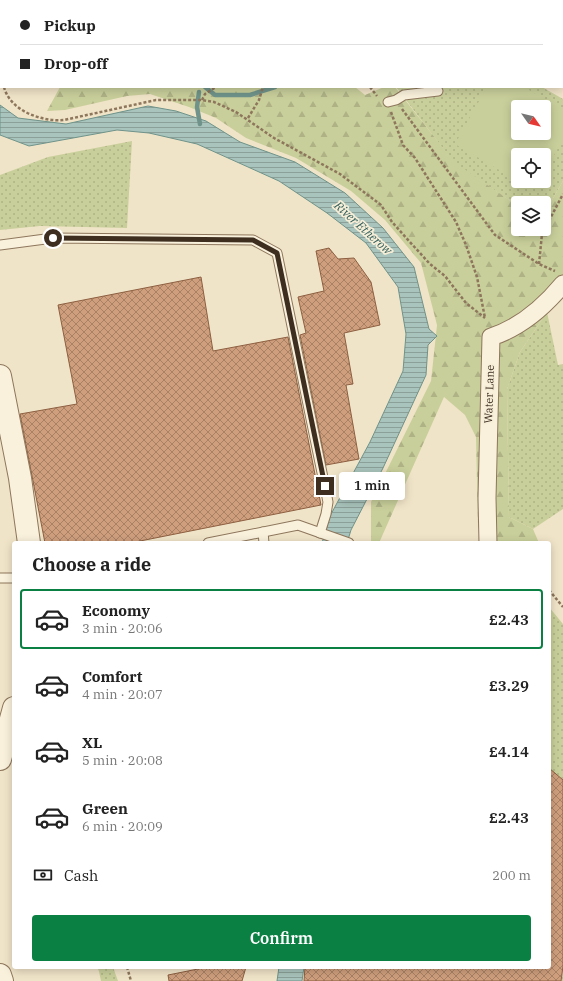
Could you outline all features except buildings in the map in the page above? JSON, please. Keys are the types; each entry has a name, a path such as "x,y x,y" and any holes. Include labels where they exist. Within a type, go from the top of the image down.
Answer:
{"street":[{"path":"491,337 506,332 528,317 552,297 560,278"},
{"name":"Water Lane","path":"488,541 486,498 491,337"},
{"path":"0,376 20,478 29,541"},
{"path":"2,750 12,715"},
{"path":"0,975 2,981"}],"lane":[{"path":"392,101 404,95 438,91"},
{"path":"0,245 53,238 253,240 277,253 328,502 320,533"},
{"path":"218,541 298,525 343,541"},
{"path":"263,532 264,541"},
{"path":"0,578 12,578"}],"path":[{"path":"4,88 6,94 22,109 35,116 52,121 71,119 156,100 201,100 214,102 248,118 274,138 340,174 381,205 392,222 430,264 445,276 466,303 485,318"},
{"path":"201,100 205,94 215,88"},
{"path":"248,118 259,100 263,88"},
{"path":"392,101 495,235 560,278"},
{"path":"392,101 394,124 403,145 415,158 456,222 464,239 476,277 485,318 491,337"},
{"path":"539,264 542,234 563,194"},
{"path":"551,592 563,607"},
{"path":"128,969 131,981"}],"green space":[{"path":"59,88 356,88 365,95 382,88 396,88 454,162 511,201 511,236 551,236 551,202 563,181 563,298 547,312 520,352 507,389 509,517 533,529 538,541 488,541 478,527 476,437 465,415 444,397 380,541 371,541 371,502 431,381 437,325 421,263 385,220 351,191 296,158 246,138 216,118 189,107 150,94 127,96 65,110 47,111"},
{"path":"397,88 544,88 563,99 563,181 551,202 551,196 511,196 511,201 454,163"},
{"path":"486,88 526,88 546,100 511,100 511,140 551,140 551,103 563,110 563,139 551,160 551,148 511,148 511,177 455,144"},
{"path":"132,141 127,228 40,226 0,230 0,175 48,157"},
{"path":"547,312 558,365 563,364 563,509 533,529 509,517 507,389 520,352"},
{"path":"551,609 563,624 563,981 536,981 547,969 551,969 551,798 553,772 551,771"},
{"path":"98,969 114,969 118,981 101,981"}],"water":[{"name":"River Etherow","path":"0,105 18,118 66,124 148,106 176,111 206,121 240,142 295,162 345,193 383,228 414,267 429,329 437,336 428,345 426,375 383,468 351,530 348,541 323,541 330,516 370,442 403,371 406,334 398,287 366,243 327,213 279,181 197,144 149,133 117,130 29,146 0,135"},
{"path":"279,969 304,969 302,981 277,981"}],"waterway":[{"path":"206,88 215,95 250,95 272,88"},
{"path":"199,92 197,107 200,124"}],"route":[{"path":"53,238 253,240 277,253 325,486"}]}
